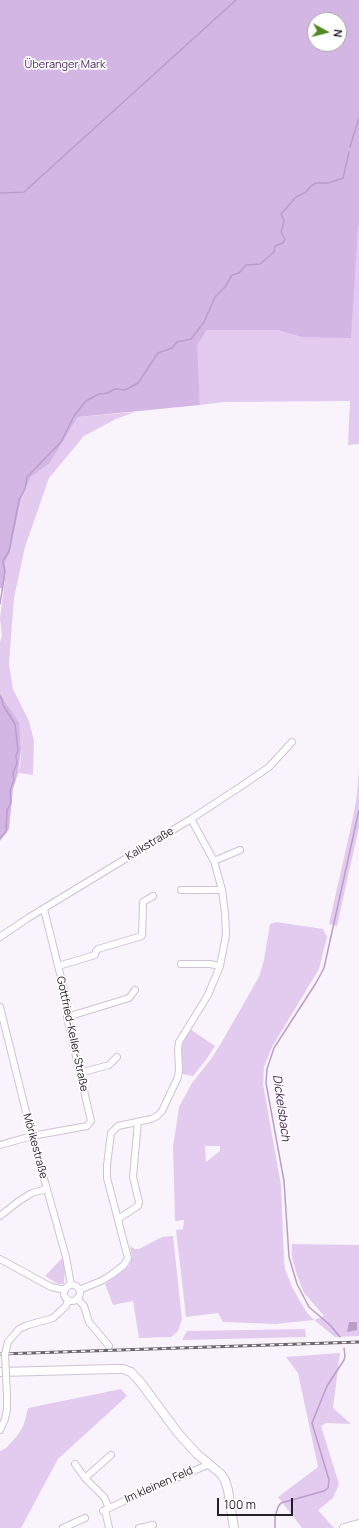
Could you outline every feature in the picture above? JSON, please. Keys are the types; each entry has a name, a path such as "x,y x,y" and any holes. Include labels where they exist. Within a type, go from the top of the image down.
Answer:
{"main road":[{"path":"0,1372 116,1369 123,1369 130,1372 145,1388 178,1433 198,1454 221,1474 225,1480 228,1490 234,1528"},
{"path":"344,1528 359,1524"}],"street":[{"name":"Kalkstraße","path":"0,937 191,819 269,767 292,742"},
{"path":"79,1290 101,1281 124,1265 128,1254 107,1178 106,1165 111,1133 118,1126 151,1119 162,1111 178,1077 179,1042 208,995 220,966 226,935 222,890 214,861 191,819"},
{"path":"214,861 240,850"},
{"path":"181,890 222,890"},
{"path":"58,966 95,954 98,949 142,936 143,902 153,896"},
{"name":"Gottfried-Keller-Straße","path":"32,1136 88,1126 91,1119 67,1017 68,1006 44,910"},
{"path":"181,964 210,964 220,966"},
{"path":"67,1017 129,998 135,990"},
{"name":"Mörikestraße","path":"0,1008 32,1136 66,1257 71,1285"},
{"path":"80,1073 109,1065 117,1057"},
{"path":"118,1219 138,1206 139,1202 133,1177 138,1122"},
{"path":"0,1145 32,1136"},
{"path":"0,1216 32,1193 47,1189"},
{"path":"0,1259 51,1286 64,1290"},
{"path":"64,1290 71,1285 75,1286 79,1290"},
{"path":"0,1430 5,1420 7,1409 6,1354 8,1342 18,1329 53,1318 66,1306 68,1300 64,1290"},
{"path":"77,1298 79,1290"},
{"path":"68,1300 77,1298"},
{"path":"77,1298 84,1306 90,1322 109,1346"},
{"path":"85,1478 111,1455"},
{"path":"75,1464 85,1478 104,1497 108,1528"},
{"name":"Im kleinen Feld","path":"105,1510 159,1485 210,1464"},
{"path":"63,1528 85,1518"},
{"path":"139,1528 153,1525"}],"shaded area":[{"path":"358,226 359,444 348,445 350,401 224,402 200,405 196,345 207,330 277,330 301,337"},
{"path":"135,412 116,419 84,436 49,478 25,547 14,598 9,664 13,689 29,721 34,741 33,775 18,773 21,749 20,737 8,705 0,693 0,642 2,636 0,618 6,571 5,562 10,553 21,501 31,477 50,463 78,417"},
{"path":"359,767 359,827 337,926 329,924 352,822 357,795"},
{"path":"276,922 323,929 327,937 319,969 272,1047 264,1067 263,1084 281,1185 285,1269 293,1289 307,1313 314,1320 276,1324 223,1322 218,1313 186,1317 176,1230 183,1229 184,1220 175,1221 173,1147 179,1107 192,1083 220,1045 259,977 264,960 270,924","holes":["205,1146 220,1146 220,1151 206,1162"]},
{"path":"190,1029 215,1046 193,1076 182,1074 181,1054 183,1041"},
{"path":"173,1236 182,1319 178,1331 171,1337 139,1338 133,1301 113,1305 105,1284 129,1266 132,1257 130,1246 135,1249 139,1249 162,1237"},
{"path":"292,1244 359,1245 359,1336 335,1337 314,1320 324,1316 304,1293 292,1258"},
{"path":"63,1257 65,1269 64,1284 58,1284 45,1276"},
{"path":"349,1322 357,1322 357,1330 347,1332"},
{"path":"305,1329 306,1337 182,1340 187,1331"},
{"path":"340,1353 333,1408 351,1424 327,1423 321,1426 339,1484 333,1498 318,1510 334,1528 302,1528 278,1497 318,1467 298,1373 286,1357"},
{"path":"121,1389 127,1396 58,1459 21,1528 0,1528 0,1451 6,1448 18,1435 24,1424 28,1408"}],"green space":[{"name":"Überanger Mark","path":"0,0 359,0 359,226 351,338 301,337 277,330 207,330 197,345 200,405 78,417 50,463 31,477 21,500 10,553 5,562 6,571 3,589 0,588"},
{"path":"0,693 19,723 21,749 18,773 13,789 9,829 0,841"}],"waterway":[{"path":"0,193 24,192 236,0"},
{"path":"350,147 359,118"},
{"path":"0,604 5,572 3,561 9,551 19,500 25,489 27,477 61,442 74,416 86,401 99,394 107,393 115,389 125,390 138,383 158,353 172,348 177,342 191,339 204,322 215,297 225,287 232,275 239,273 246,265 260,264 274,252 275,246 283,243 285,239 281,232 284,221 281,214 296,197 306,192 316,183 329,183 343,178 349,152"},
{"path":"0,696 3,705 15,724 18,750 16,756 17,763 13,773 14,780 10,790 11,803 7,810 6,832 0,838"},
{"name":"Dickelsbach","path":"340,1337 330,1325 309,1307 297,1284 289,1257 284,1181 266,1083 267,1069 274,1048 324,968 359,810"},
{"name":"Dickelsbach","path":"275,1528 275,1517 281,1503 324,1491 328,1488 329,1480 312,1423 327,1386 344,1360 344,1348"}],"railway":[{"path":"0,1354 359,1342"}]}
